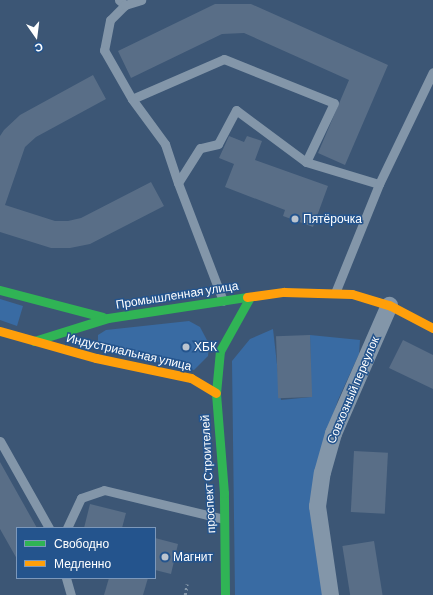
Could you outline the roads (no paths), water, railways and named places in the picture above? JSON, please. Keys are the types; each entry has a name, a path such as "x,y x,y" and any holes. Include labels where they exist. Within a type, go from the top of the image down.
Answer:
{"main road":[{"path":"0,290 108,318"},
{"name":"Промышленная улица","path":"108,318 224,299 284,292 335,292 389,305 433,328"},
{"name":"Промышленная улица","path":"220,351 250,296"},
{"name":"Индустриальная улица","path":"34,341 108,318"},
{"name":"Индустриальная улица","path":"0,331 34,341 191,378 216,393"},
{"name":"проспект Строителей","path":"220,351 216,393 224,519 225,595"}],"street":[{"name":"Совхозный переулок","path":"330,595 317,506 322,472 333,433 389,305"}],"lane":[{"path":"141,0 122,3 110,20 104,50 132,99 165,144 178,183 225,306 224,299"},
{"path":"132,99 224,59 334,103 306,162"},
{"path":"335,292 380,184 433,72"},
{"path":"178,183 200,148 218,144 236,110 306,162 380,184"},
{"path":"0,441 48,527"},
{"path":"66,527 81,498 104,490 224,519"},
{"path":"66,579 71,595"}],"place":[{"name":"Пятёрочка","path":"295,219"},
{"name":"ХБК","path":"186,347"},
{"name":"Магнит","path":"165,557"}]}
